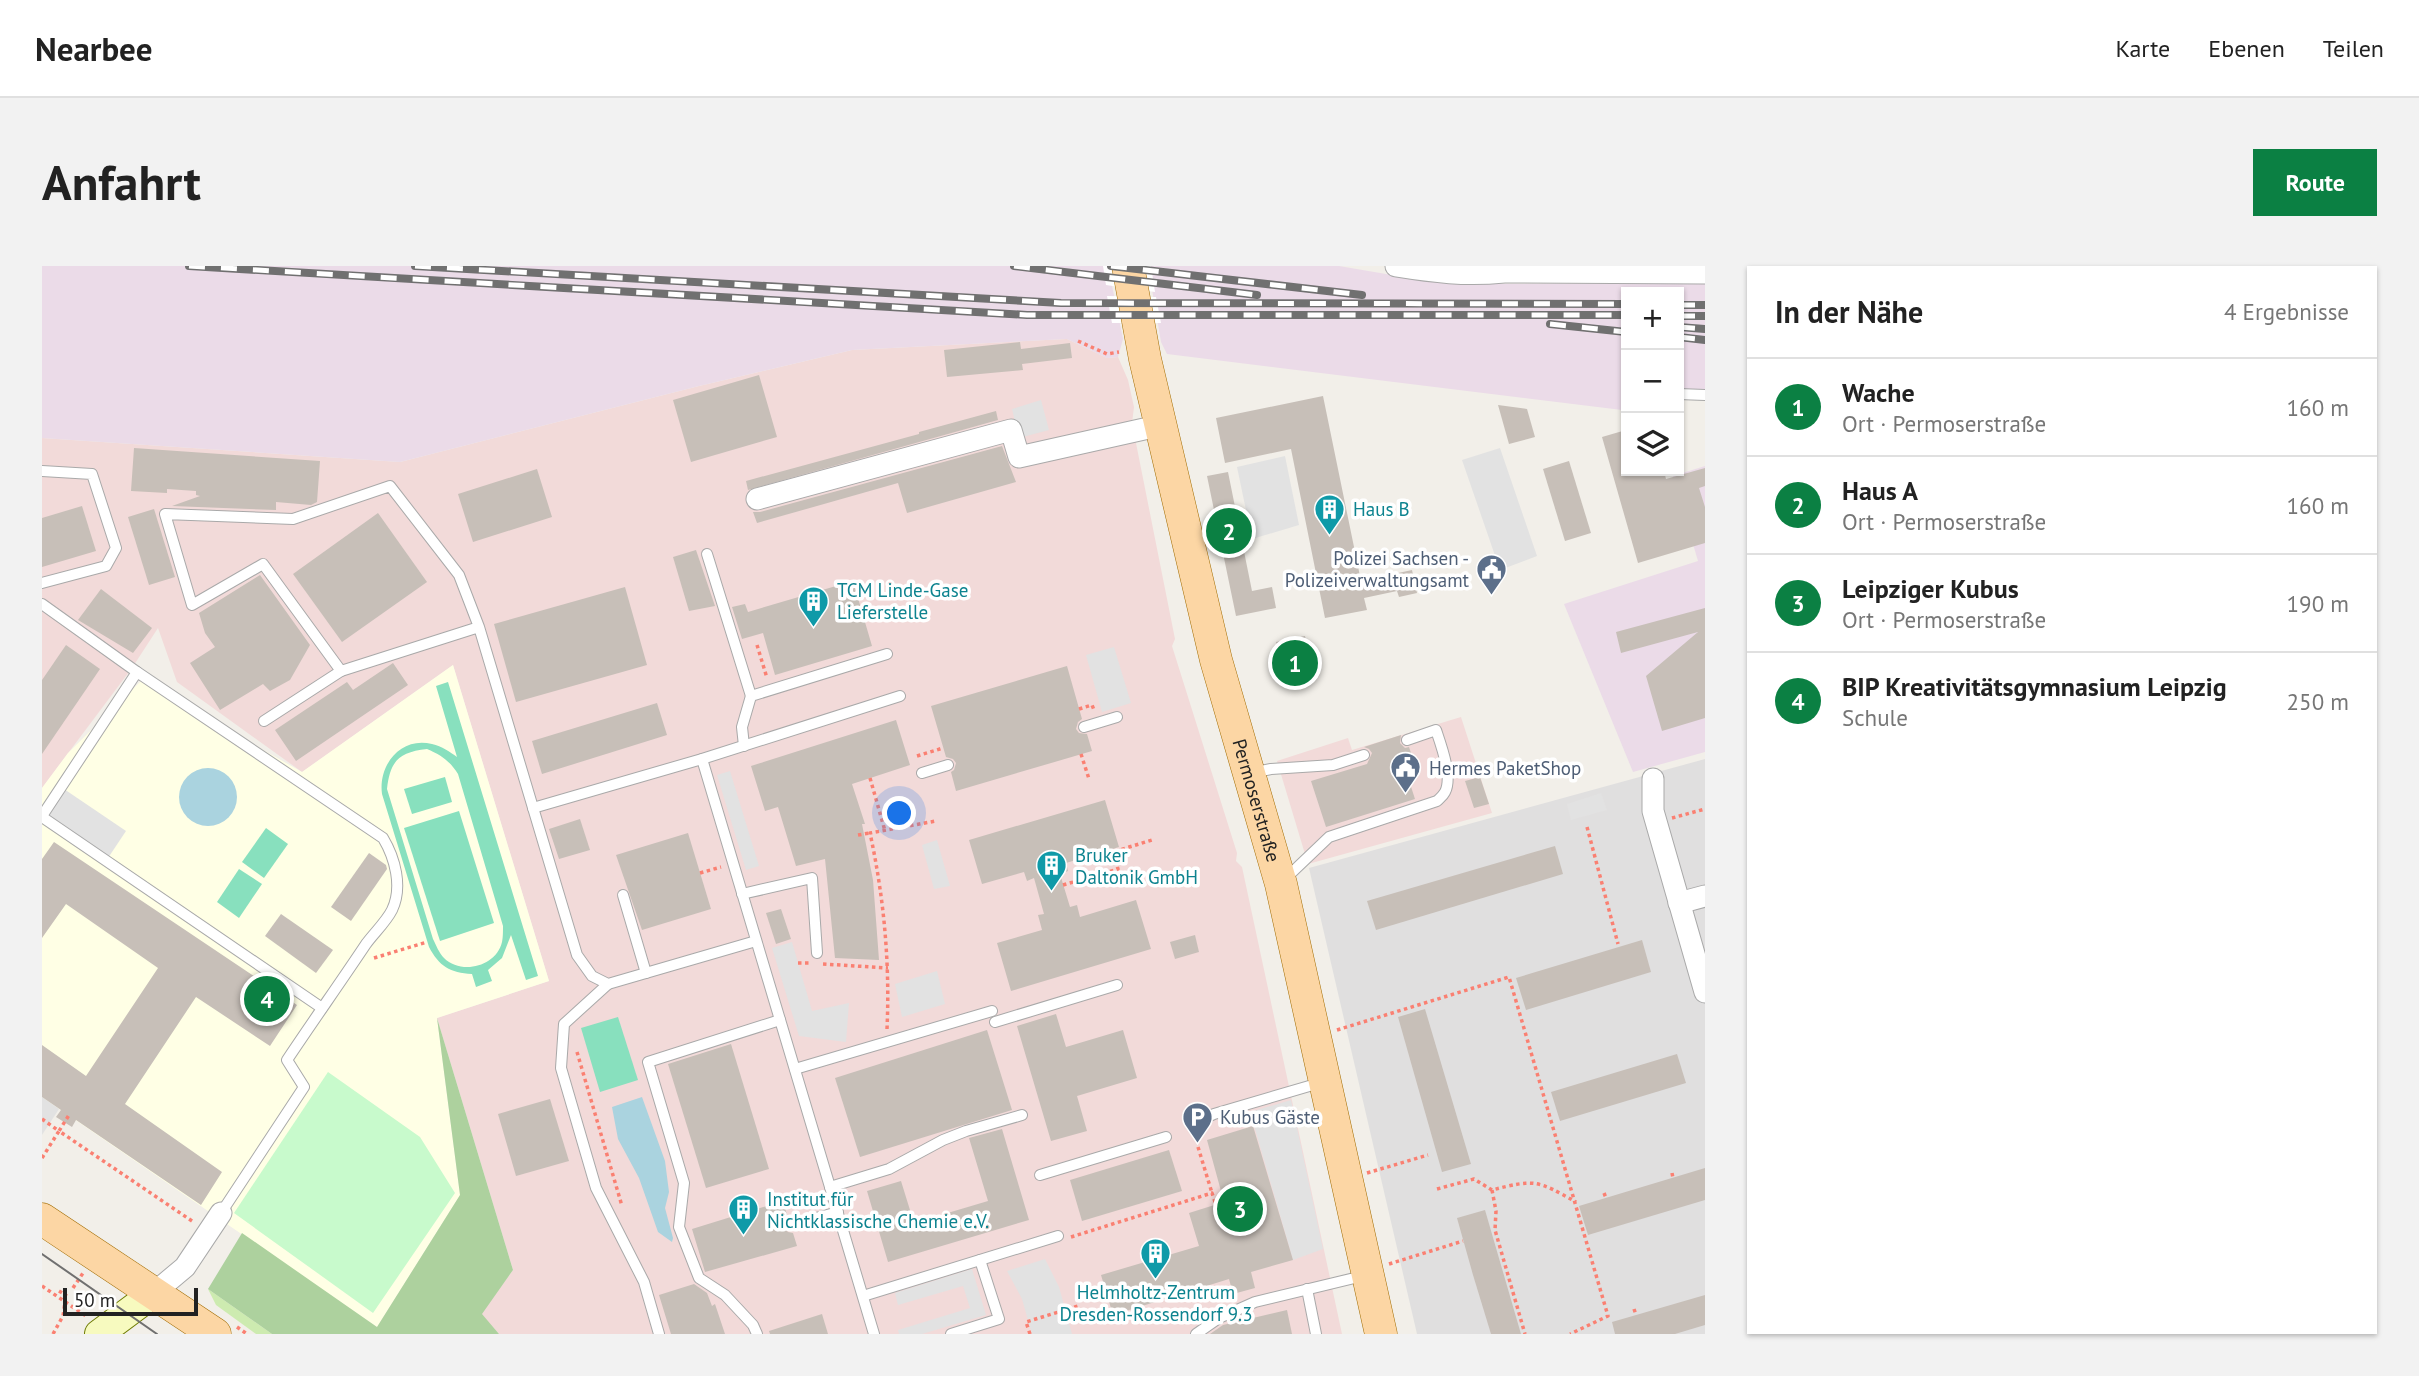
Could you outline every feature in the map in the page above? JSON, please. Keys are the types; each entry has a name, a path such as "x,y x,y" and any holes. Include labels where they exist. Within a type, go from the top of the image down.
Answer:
{"main road":[{"name":"Permoserstraße","path":"1128,266 1145,359 1216,660 1281,884 1325,1082 1378,1270 1381,1334"},
{"path":"42,1219 215,1334"},
{"path":"99,1334 154,1293"}],"street":[{"path":"1396,266 1443,274 1472,271 1698,271"},
{"path":"757,499 1010,430 1018,457 1162,425"},
{"path":"1653,779 1653,808 1705,992"},
{"path":"1679,903 1705,896"},
{"path":"154,1293 185,1267 221,1213"}],"lane":[{"path":"1684,394 1705,395"},
{"path":"42,471 92,474 116,548 106,566 42,583"},
{"path":"341,671 263,564 192,605 164,514 293,519 390,486 459,575 480,627 577,955 592,976 608,984"},
{"path":"707,554 751,696 742,727 744,746"},
{"path":"42,604 137,672 383,838 396,868 393,909 287,1060 304,1087 221,1213"},
{"path":"264,721 341,671 480,627"},
{"path":"751,696 887,654"},
{"path":"137,672 42,817 322,1008"},
{"path":"533,808 702,759 900,696"},
{"path":"1084,727 1117,717"},
{"path":"1281,884 1329,837 1352,823 1437,801 1445,792 1445,759 1436,730 1407,740"},
{"path":"1248,774 1269,769 1334,769 1364,755"},
{"path":"702,759 874,1334"},
{"path":"922,773 948,765"},
{"path":"742,894 812,878 817,953"},
{"path":"623,895 646,973"},
{"path":"659,1334 644,1282 596,1188 561,1068 564,1024 608,984 756,941"},
{"path":"795,1069 887,1042 1117,985"},
{"path":"757,1334 753,1325 725,1295 699,1278 679,1227 684,1183 648,1062 780,1020"},
{"path":"1198,1124 1200,1120 1214,1114 1325,1082"},
{"path":"831,1187 888,1169 966,1131 1022,1115"},
{"path":"1040,1175 1166,1137"},
{"path":"791,1225 838,1212"},
{"path":"863,1296 1059,1238"},
{"path":"951,1334 999,1319 980,1260"},
{"path":"1198,1334 1236,1308 1255,1301 1378,1270"},
{"path":"1307,1289 1316,1334"}],"path":[{"path":"1078,341 1107,355"},
{"path":"757,645 770,690"},
{"path":"917,756 943,748"},
{"path":"1081,754 1089,779"},
{"path":"870,778 885,831"},
{"path":"1657,823 1705,809"},
{"path":"858,835 936,821"},
{"path":"1587,827 1618,944"},
{"path":"870,833 881,885 888,968 887,1042"},
{"path":"1063,885 1118,869 1113,852 1153,840"},
{"path":"700,873 733,864"},
{"path":"352,965 427,942"},
{"path":"798,963 888,968"},
{"path":"1333,1031 1509,977 1608,1316 1570,1334"},
{"path":"567,1021 623,1208"},
{"path":"42,1158 69,1115"},
{"path":"42,1119 208,1232"},
{"path":"1198,1147 1216,1205"},
{"path":"1365,1174 1428,1155"},
{"path":"1437,1189 1474,1179 1492,1190 1524,1182 1544,1184 1576,1202"},
{"path":"1492,1190 1496,1211 1495,1230 1525,1334"},
{"path":"1059,1238 1212,1193"},
{"path":"1378,1270 1463,1241"},
{"path":"42,1286 65,1302 64,1316 53,1334"},
{"path":"59,1290 67,1296"},
{"path":"1030,1334 1026,1322 1078,1306"},
{"path":"1634,1309 1636,1315"}],"shaded area":[{"path":"42,266 1108,266 1123,339 1118,357 1107,358 1067,339 852,350 400,462 42,438"},
{"path":"1148,266 1339,266 1433,282 1468,284 1705,283 1705,390 1684,389 1684,287 1621,287 1621,410 1167,354 1161,342"},
{"path":"1067,339 1107,358 1118,357 1128,380 1134,407 1132,423 1175,639 1172,646 1237,853 1236,861 1242,867 1342,1334 499,1334 481,1314 513,1270 437,1018 549,981 453,665 302,772 177,682 158,628 132,668 42,788 42,438 400,462 852,350"},
{"path":"1041,400 1049,430 1019,438 1012,409"},
{"path":"1500,448 1537,556 1500,570 1462,460"},
{"path":"1285,456 1299,525 1252,539 1237,467"},
{"path":"1705,466 1705,752 1633,772 1564,604 1698,561 1673,476 1684,476 1684,473"},
{"path":"1114,647 1131,703 1102,712 1086,655"},
{"path":"453,665 549,981 437,1018 460,1195 377,1327 42,1097 42,788 68,753 141,681 302,772"},
{"path":"1461,717 1492,813 1308,864 1277,761 1348,738 1352,750"},
{"path":"1705,759 1705,1334 1417,1334 1309,868"},
{"path":"730,771 759,866 746,870 717,775"},
{"path":"61,787 126,831 106,861 42,816"},
{"path":"1601,793 1607,810 1571,820 1567,804"},
{"path":"937,840 950,886 934,889 922,845"},
{"path":"792,942 812,1011 849,1003 846,1042 799,1036 772,948"},
{"path":"937,971 945,1004 902,1017 895,984"},
{"path":"42,1097 59,1109 42,1135"},
{"path":"1291,1100 1323,1249 1293,1260 1250,1112"},
{"path":"1045,1259 1059,1287 1072,1334 1032,1334 1022,1299 1007,1271"},
{"path":"972,1269 986,1315 922,1334 899,1334 898,1330 970,1308 963,1286 898,1305 895,1293"}],"green space":[{"path":"448,682 538,976 526,980 511,935 502,958 488,970 492,981 476,987 472,974 451,970 437,959 429,947 382,794 388,763 394,755 411,744 432,744 457,757 436,686","holes":["427,749 441,756 458,774 503,926 498,951 485,963 477,966 451,963 438,949 387,789 391,771 398,760 409,753"]},
{"path":"445,777 452,802 412,814 404,789"},
{"path":"459,811 494,923 440,941 404,828"},
{"path":"266,828 288,844 264,878 242,862"},
{"path":"239,869 262,884 239,918 217,902"},
{"path":"618,1017 638,1080 600,1092 581,1028"},
{"path":"437,1018 513,1270 482,1314 499,1334 272,1334 208,1289 242,1233 377,1327 460,1195"},
{"path":"328,1072 420,1137 455,1193 373,1313 234,1213"},
{"path":"208,1289 272,1334 256,1334 216,1305"}],"water":[{"path":"202,768 214,768 224,772 233,781 237,803 229,818 214,826 202,826 192,822 183,813 179,803 179,791 183,781 192,772"},
{"path":"642,1097 665,1161 669,1192 665,1208 672,1242 658,1232 639,1178 618,1139 612,1107"}],"pier":[{"path":"1103,266 1151,266 1155,292 1106,285"},
{"path":"1107,296 1156,297 1161,323 1112,323"}],"building":[{"path":"1020,342 1021,349 1070,343 1072,358 1022,364 1023,370 947,377 944,350"},
{"path":"759,375 777,437 691,462 673,400"},
{"name":"Haus B","path":"1323,396 1361,581 1412,570 1417,593 1399,597 1397,591 1364,598 1367,610 1325,618 1291,449 1225,463 1216,418"},
{"path":"1498,405 1527,409 1535,437 1509,444"},
{"path":"996,411 998,420 748,490 746,481"},
{"path":"1621,431 1621,476 1665,476 1666,479 1705,468 1705,486 1699,488 1705,507 1705,543 1638,563 1602,437"},
{"path":"1002,446 1016,482 907,513 898,483 757,523 753,512 760,512"},
{"path":"134,448 320,461 317,502 311,505 276,502 276,510 172,506 200,496 196,495 196,491 131,491"},
{"path":"1569,461 1591,533 1565,541 1543,469"},
{"path":"537,469 552,517 473,542 458,494"},
{"path":"1228,472 1252,591 1272,587 1276,608 1236,616 1207,476"},
{"path":"82,506 96,551 42,567 42,518"},
{"path":"154,509 175,577 149,585 128,517"},
{"path":"378,513 427,582 342,642 293,574"},
{"path":"696,550 715,606 689,611 673,557"},
{"path":"260,575 310,645 290,680 270,691 263,684 220,710 190,663 215,647 205,633 199,613"},
{"name":"TCM Linde-Gase Lieferstelle","path":"853,581 872,646 775,675 763,633 742,639 732,607 745,604 748,612"},
{"path":"625,587 647,665 516,702 494,624"},
{"path":"101,589 152,628 133,653 78,620"},
{"path":"1705,608 1705,718 1662,731 1646,676 1698,632 1621,653 1616,632"},
{"path":"1305,636 1313,678 1284,684 1276,642"},
{"path":"66,645 100,669 42,754 42,680"},
{"path":"393,663 408,685 296,761 275,730 347,682 353,690"},
{"path":"1067,666 1082,719 1076,729 1079,733 1087,734 1092,751 956,791 951,772 956,763 946,757 931,706"},
{"path":"657,703 667,735 542,774 532,741"},
{"path":"896,720 910,765 852,784 865,824 862,824 873,880 879,960 835,958 825,859 796,866 778,807 765,811 751,766"},
{"path":"1401,735 1400,743 1405,748 1409,747 1412,756 1402,759 1415,799 1326,827 1311,781 1367,764 1372,753 1364,747"},
{"path":"1480,777 1489,804 1474,808 1465,781"},
{"name":"Bruker Daltonik GmbH","path":"1105,800 1119,847 1066,863 1068,871 1060,874 1070,907 1077,905 1080,917 1136,900 1151,949 1011,991 997,943 1042,930 1038,915 1044,914 1034,878 1027,881 1024,872 982,884 969,840"},
{"path":"580,819 590,850 559,859 549,829"},
{"path":"688,833 711,909 642,930 616,855"},
{"path":"54,842 297,1005 270,1046 196,997 125,1104 222,1172 201,1205 76,1120 72,1127 56,1117 61,1110 42,1097 42,1045 86,1076 158,968 66,904 42,938 42,859"},
{"path":"1555,846 1563,874 1376,930 1367,901"},
{"path":"369,853 386,865 387,869 351,921 331,907"},
{"path":"781,909 791,939 776,944 766,913"},
{"path":"281,914 333,950 316,973 265,936"},
{"path":"1195,935 1199,952 1175,959 1170,942"},
{"path":"1642,940 1651,972 1526,1010 1516,978"},
{"path":"1425,1009 1471,1164 1442,1172 1398,1017"},
{"path":"1056,1014 1066,1047 1123,1030 1137,1078 1077,1096 1087,1131 1051,1141 1017,1026"},
{"path":"987,1030 1012,1110 860,1157 835,1078"},
{"path":"731,1044 769,1169 706,1188 668,1064"},
{"path":"1677,1054 1686,1083 1560,1121 1551,1092"},
{"path":"550,1099 569,1161 516,1176 498,1114"},
{"path":"1253,1126 1293,1260 1251,1272 1255,1288 1233,1294 1229,1279 1113,1315 1101,1275 1199,1246 1189,1213 1224,1202 1207,1140"},
{"path":"1002,1129 1029,1220 888,1262 867,1191 901,1181 914,1223 988,1201 969,1138"},
{"path":"1169,1150 1182,1191 1082,1221 1070,1180"},
{"path":"1705,1168 1705,1200 1588,1235 1579,1206"},
{"name":"Institut für Nichtklassische Chemie e.V.","path":"783,1201 788,1218 784,1222 784,1228 793,1233 797,1246 705,1272 692,1229"},
{"path":"1485,1210 1521,1334 1491,1334 1473,1275 1457,1218"},
{"path":"694,1284 707,1293 712,1306 715,1304 725,1334 671,1334 659,1295"},
{"path":"1705,1295 1705,1325 1675,1334 1615,1334 1612,1322"},
{"path":"1287,1310 1292,1334 1210,1334 1223,1325"},
{"path":"822,1314 828,1334 770,1334 769,1331"}],"tram line":[{"path":"42,1254 157,1334"}],"railway":[{"path":"189,266 1027,315 1621,315"},
{"path":"415,266 1061,303 1621,304"},
{"path":"1014,266 1257,295"},
{"path":"1111,266 1362,295"},
{"path":"1684,305 1705,305"},
{"path":"1684,316 1705,316"},
{"path":"1550,324 1621,331"},
{"path":"1684,327 1705,329"},
{"path":"1684,338 1705,340"}],"place":[{"name":"Haus A","path":"1229,531"},
{"name":"Haus B","path":"1330,536"},
{"name":"Polizei Sachsen - Polizeiverwaltungsamt","path":"1492,596"},
{"name":"TCM Linde-Gase Lieferstelle","path":"814,628"},
{"name":"Wache","path":"1295,663"},
{"name":"Hermes PaketShop","path":"1406,795"},
{"name":"Bruker Daltonik GmbH","path":"1052,893"},
{"name":"BIP Kreativitätsgymnasium Leipzig","path":"267,999"},
{"name":"Kubus Gäste","path":"1197,1144"},
{"name":"Leipziger Kubus","path":"1240,1209"},
{"name":"Institut für Nichtklassische Chemie e.V.","path":"744,1237"},
{"name":"Helmholtz-Zentrum Dresden-Rossendorf 9.3","path":"1156,1280"}]}
